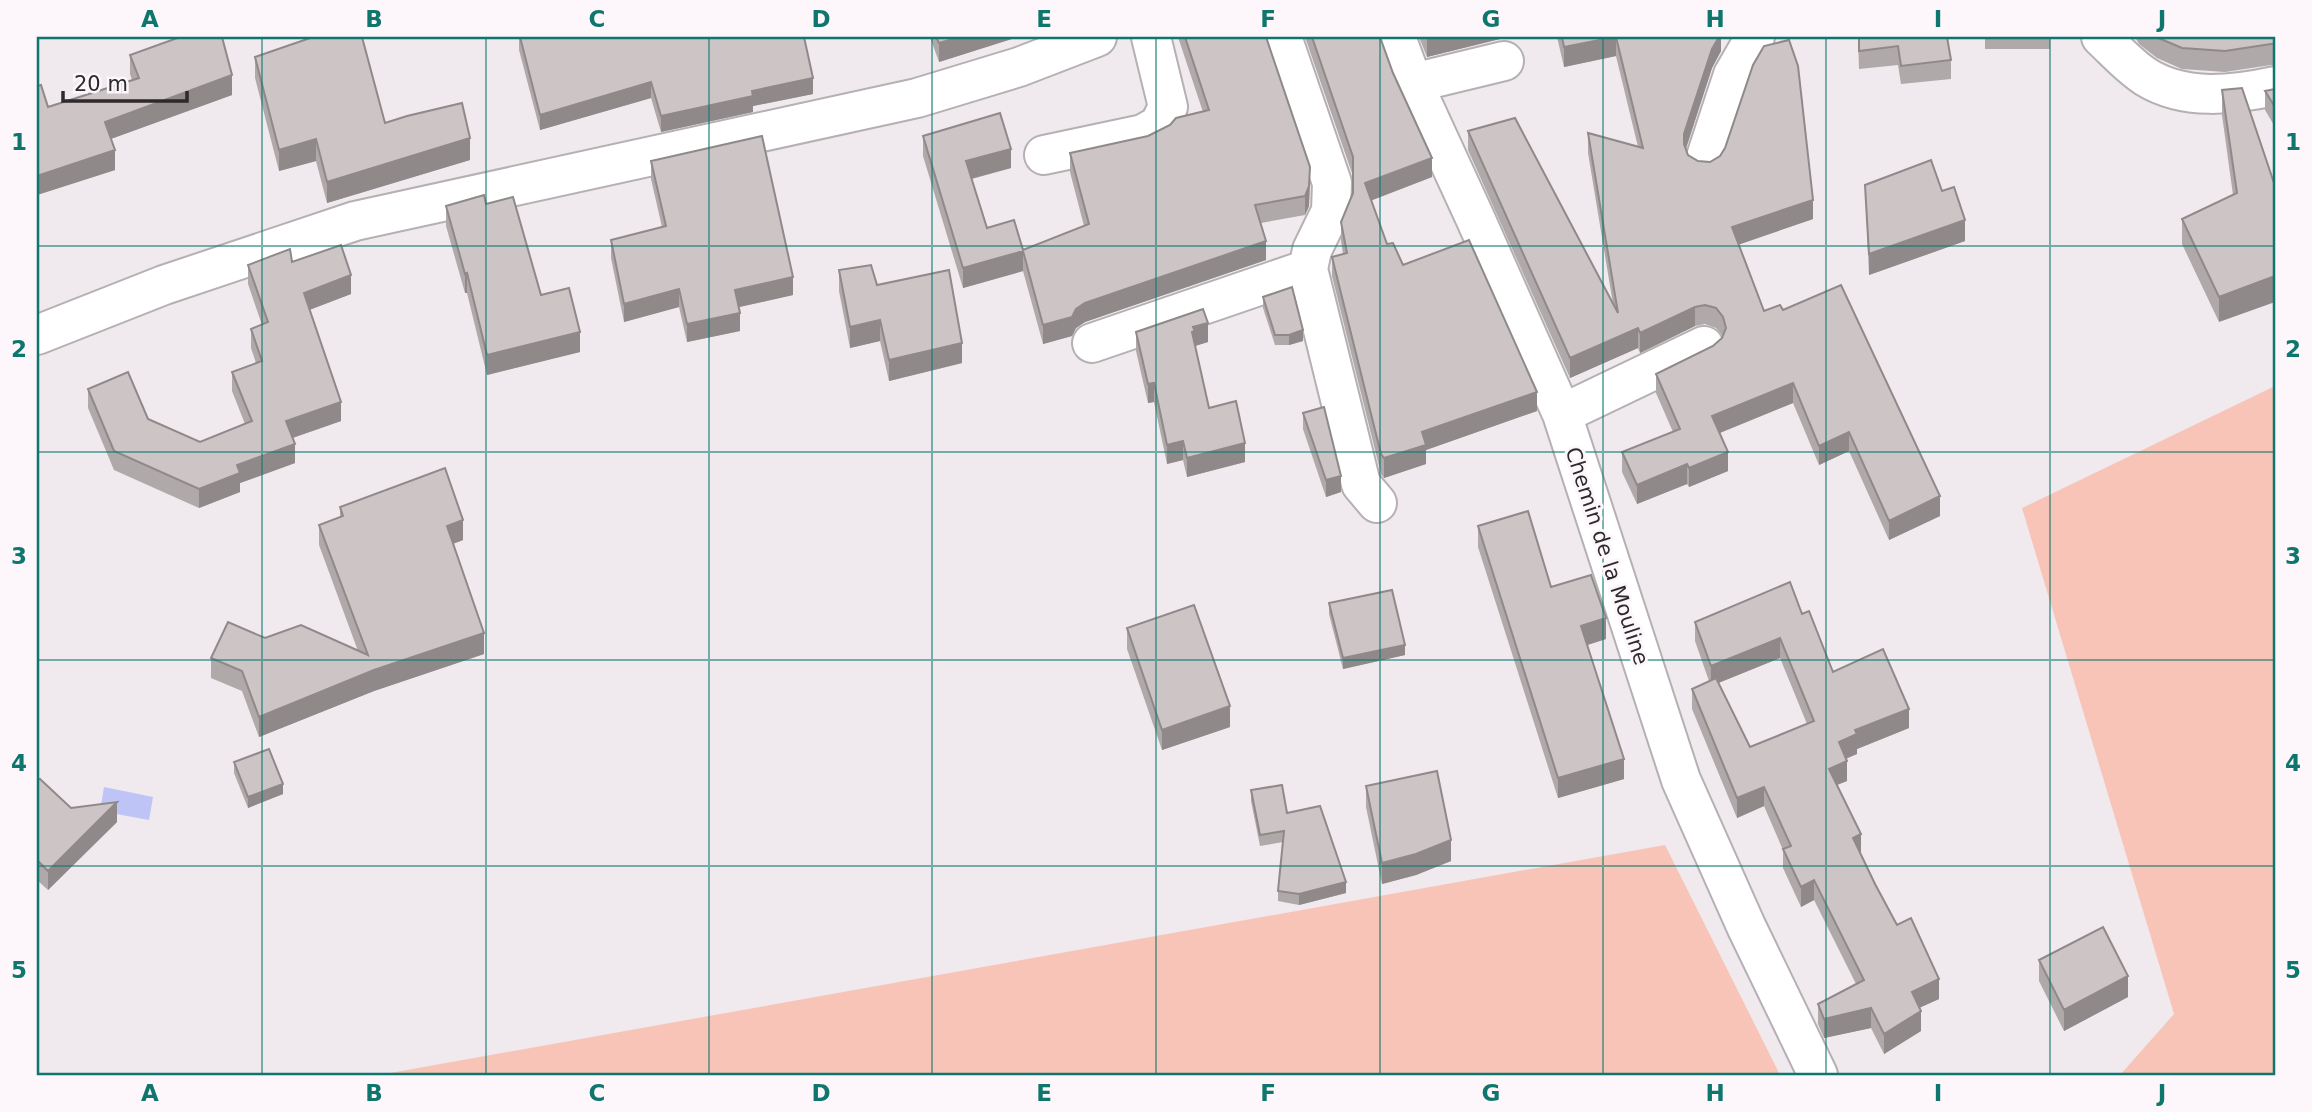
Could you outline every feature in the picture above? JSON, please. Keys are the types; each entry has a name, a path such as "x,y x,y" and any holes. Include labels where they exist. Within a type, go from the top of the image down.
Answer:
{"street":[{"path":"37,335 164,285 355,221 917,98 1019,67 1097,37"},
{"path":"1044,155 1143,134 1158,125 1168,107 1151,37"},
{"path":"1282,37 1332,183 1331,211 1312,250 1308,269 1361,484 1377,503"},
{"name":"Chemin de la Mouline","path":"1396,37 1413,83 1562,414 1681,780 1746,926 1818,1075"},
{"path":"1705,160 1733,75 1755,37"},
{"path":"2101,37 2140,72 2175,90 2218,94 2243,93 2275,86"},
{"path":"1413,83 1504,61"},
{"path":"1092,343 1308,269"},
{"path":"1562,414 1704,346"}],"shaded area":[{"path":"2275,386 2275,1075 2120,1075 2174,1014 2022,508"},
{"path":"1665,845 1780,1075 379,1075"}],"water":[{"path":"104,787 153,797 149,820 100,811"}],"building":[{"path":"180,37 222,37 232,75 105,122 115,150 37,176 37,86 41,85 48,107 139,78 130,55"},
{"path":"313,37 362,37 385,123 462,103 470,138 327,182 316,139 279,150 255,57"},
{"path":"520,37 804,37 813,78 752,91 753,96 661,116 651,82 540,115"},
{"path":"936,37 960,37 939,43"},
{"path":"1185,37 1266,37 1310,167 1309,186 1305,196 1255,205 1266,241 1085,303 1076,309 1072,317 1043,325 1023,251 963,268 923,136 1000,113 1011,149 966,161 987,228 1014,220 1023,250 1089,224 1070,153 1148,136 1170,125 1176,118 1209,110"},
{"path":"1312,37 1380,37 1393,73 1432,158 1365,183 1387,244 1393,243 1403,265 1469,240 1537,392 1422,432 1426,445 1384,458 1332,257 1347,253 1341,222 1353,193 1353,157"},
{"path":"1562,37 1615,37 1564,47"},
{"path":"1616,37 1719,37 1712,49 1684,134 1688,155 1698,161 1710,162 1720,156 1725,148 1753,65 1764,46 1789,40 1798,66 1813,200 1732,227 1764,311 1780,305 1783,310 1841,285 1940,496 1889,521 1849,432 1819,446 1793,383 1712,416 1728,452 1689,468 1687,464 1637,485 1622,452 1680,429 1656,374 1713,346 1722,338 1726,328 1723,317 1716,308 1705,305 1695,307 1640,333 1638,328 1570,358 1468,131 1515,118 1618,313 1588,133 1643,148"},
{"path":"1859,37 1947,37 1951,60 1901,66 1898,46 1859,51"},
{"path":"2156,37 2275,37 2275,44 2225,51 2182,48"},
{"path":"2242,88 2275,186 2275,276 2219,297 2182,219 2237,193 2222,90"},
{"path":"2275,89 2275,107 2265,91"},
{"path":"762,136 793,277 735,290 740,313 687,324 679,289 624,304 611,240 666,226 651,161"},
{"path":"1931,160 1942,191 1954,187 1965,220 1869,254 1865,185"},
{"path":"484,195 486,204 513,197 541,295 569,288 580,332 487,355 467,273 465,274 446,206"},
{"path":"341,245 351,275 304,293 341,402 286,421 295,444 237,465 240,473 199,489 114,451 88,389 128,372 148,419 200,442 252,421 232,372 262,361 251,329 268,322 248,265 290,249 292,262"},
{"path":"871,265 877,285 949,270 962,343 889,360 880,320 850,327 839,270"},
{"path":"1292,287 1303,330 1289,335 1275,335 1263,297"},
{"path":"1203,309 1208,323 1193,327 1195,331 1192,332 1209,408 1236,401 1245,443 1187,458 1183,441 1167,445 1154,383 1148,384 1136,332"},
{"path":"1324,407 1341,476 1326,480 1303,413"},
{"path":"445,468 463,520 447,526 484,633 374,670 259,717 242,671 211,658 228,622 265,638 301,625 368,655 319,525 343,516 340,507"},
{"path":"1528,511 1551,587 1591,575 1606,618 1581,626 1624,759 1558,778 1478,526"},
{"path":"1790,582 1802,614 1809,611 1833,672 1883,649 1909,709 1855,730 1857,734 1839,742 1847,761 1829,769 1861,834 1853,838 1875,884 1897,925 1911,918 1939,979 1912,992 1921,1011 1884,1034 1871,1008 1824,1019 1818,1004 1864,980 1814,880 1801,887 1783,849 1791,846 1764,787 1737,798 1692,689 1716,678 1750,747 1814,721 1780,638 1711,666 1695,622"},
{"path":"1392,590 1405,645 1343,658 1329,603"},
{"path":"1194,605 1230,706 1162,730 1127,628"},
{"path":"269,749 283,784 248,797 234,762"},
{"path":"1437,771 1451,840 1416,854 1382,863 1366,786"},
{"path":"40,779 71,808 117,802 48,871 37,860 37,780"},
{"path":"1282,785 1287,813 1320,806 1346,882 1299,894 1278,891 1284,831 1260,835 1251,790"},
{"path":"2103,927 2128,976 2064,1010 2039,960"}]}
